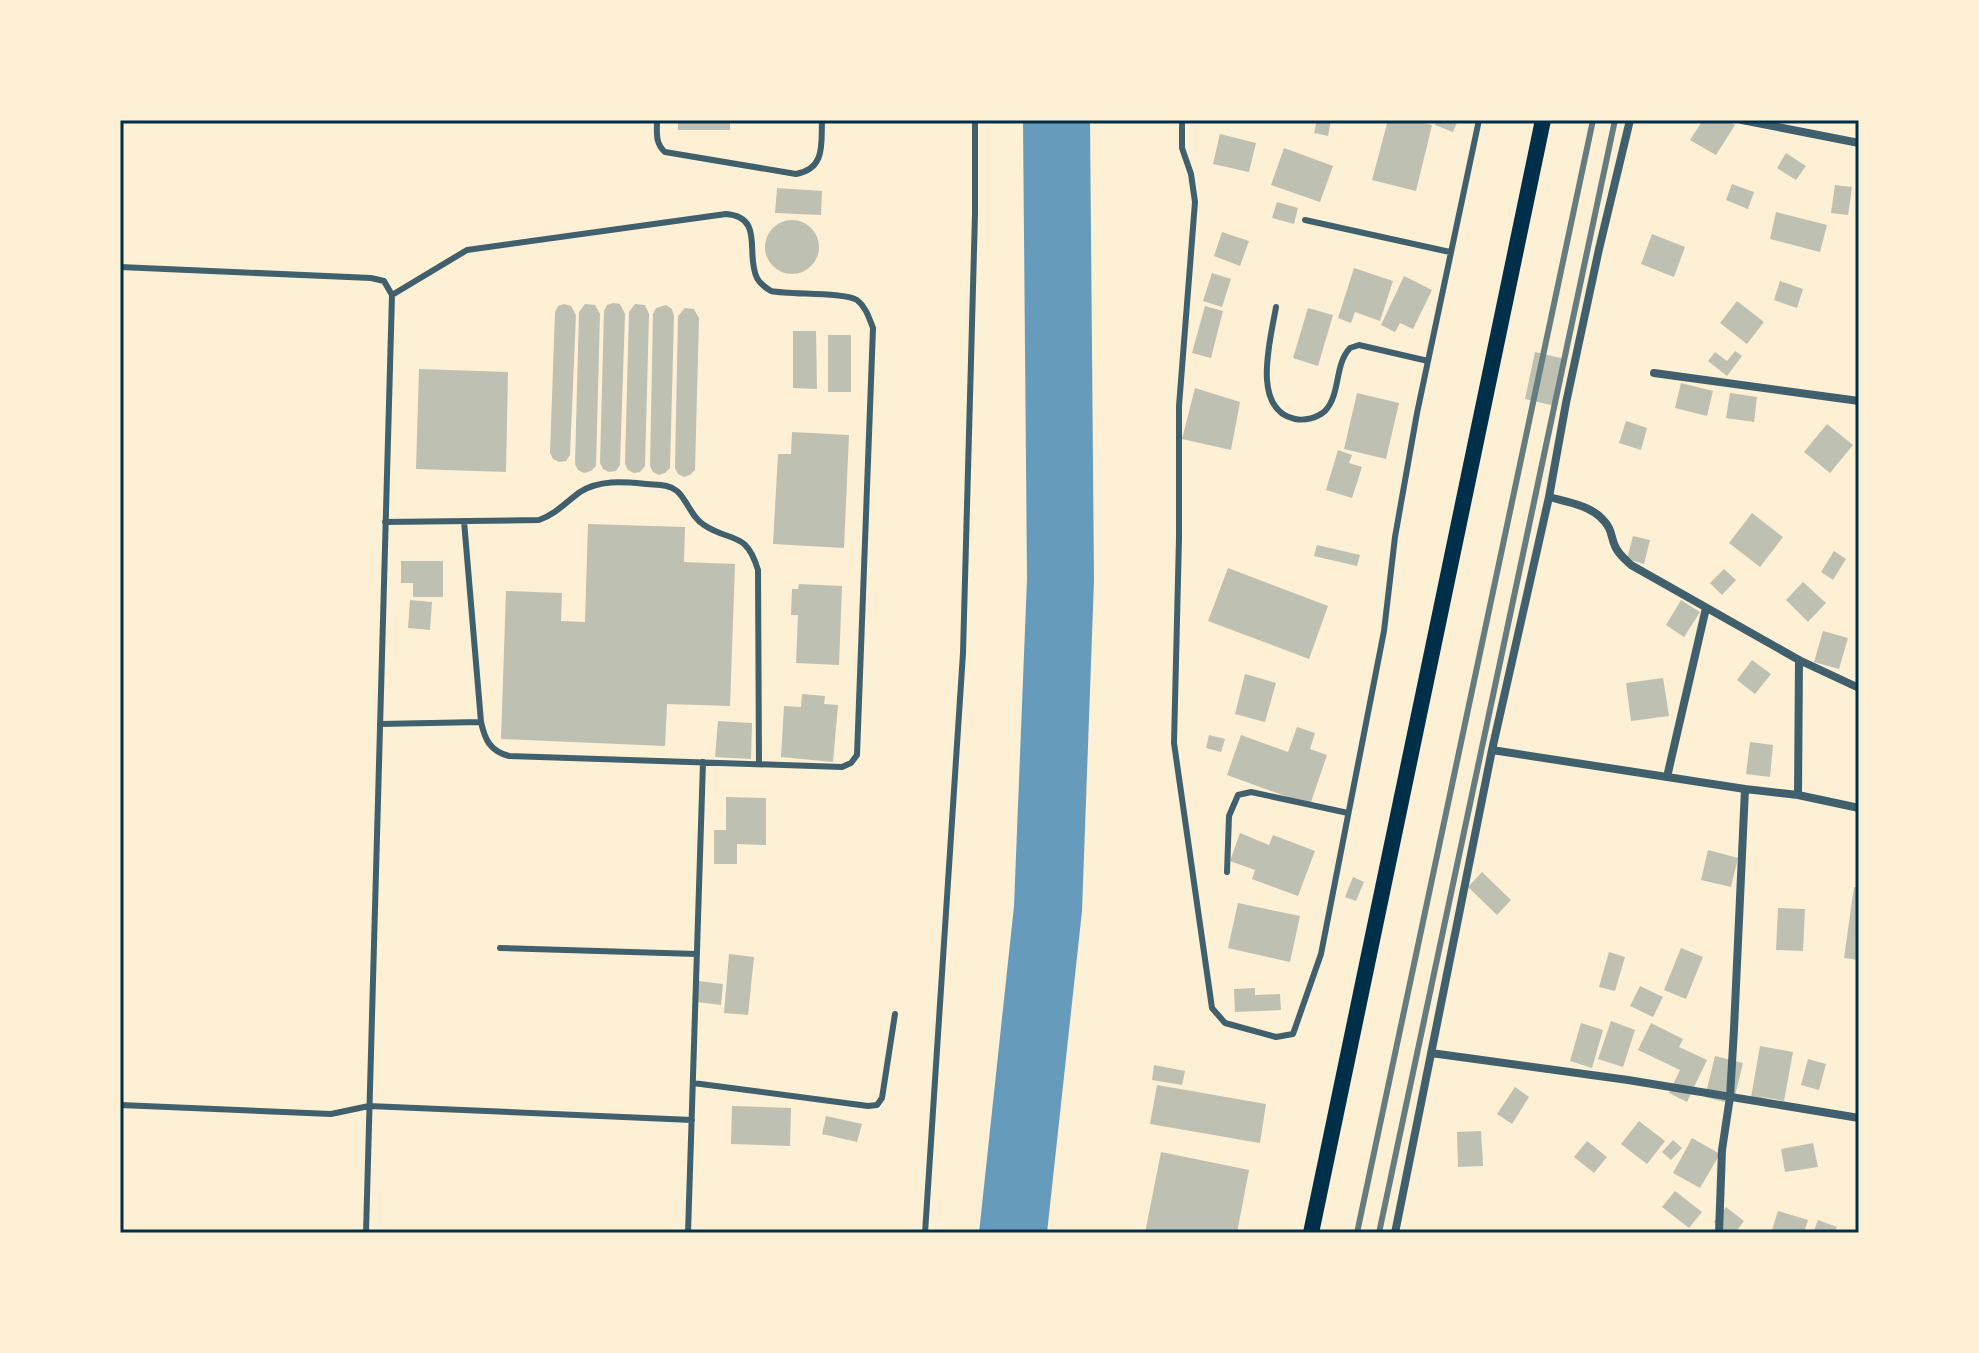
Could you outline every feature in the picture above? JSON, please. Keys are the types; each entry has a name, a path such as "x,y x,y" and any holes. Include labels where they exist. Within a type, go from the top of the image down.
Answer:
{"main road":[{"path":"1311,1233 1543,120"}],"street":[{"path":"1395,1233 1492,750 1549,497 1599,249 1630,120"},
{"path":"1742,120 1859,143"},
{"path":"1654,373 1859,401"},
{"path":"1549,497 1585,507 1604,520 1615,546 1631,565 1799,660 1859,688"},
{"path":"1667,777 1706,608"},
{"path":"1798,795 1799,660"},
{"path":"1492,750 1798,795 1859,808"},
{"path":"1719,1233 1722,1150 1730,1097 1745,789"},
{"path":"1431,1053 1628,1080 1859,1118"}],"lane":[{"path":"657,120 656,139 665,152 796,174 812,168 821,154 822,120"},
{"path":"925,1233 963,653 975,120"},
{"path":"1182,120 1182,148 1191,174 1195,202 1179,406 1174,743 1212,1008 1225,1023 1276,1037 1293,1034 1321,954 1384,631 1395,537 1428,361 1479,120"},
{"path":"392,295 467,250 736,214 750,228 754,269 763,285 771,291 842,296 854,298 863,306 873,328 857,755 851,763 842,767 509,756 499,753 484,737 481,722 464,521"},
{"path":"1305,220 1450,252"},
{"path":"120,267 371,278 384,281 392,295 366,1233"},
{"path":"1276,307 1269,352 1269,396 1276,408 1296,419 1310,419 1327,408 1341,363 1350,348 1359,345 1428,361"},
{"path":"385,522 539,520 562,509 581,491 594,485 617,482 667,486 676,490 696,519 716,532 740,540 755,558 758,570 759,764"},
{"path":"380,724 481,722"},
{"path":"688,1233 703,762"},
{"path":"1227,872 1229,816 1238,795 1251,792 1348,813"},
{"path":"500,948 697,954"},
{"path":"693,1083 877,1105 882,1098 895,1014"},
{"path":"120,1105 331,1114 369,1106 692,1120"}],"water":[{"path":"1023,120 1090,120 1094,580 1082,911 1047,1233 979,1233 1014,906 1027,579"}],"building":[{"path":"678,120 730,120 730,130 678,130"},
{"path":"1317,120 1331,120 1328,136 1314,133"},
{"path":"1388,120 1411,120 1432,125 1416,191 1372,180"},
{"path":"1437,120 1458,120 1453,132 1435,125"},
{"path":"1703,120 1727,120 1735,125 1716,155 1690,140"},
{"path":"1220,134 1256,143 1249,172 1213,164"},
{"path":"1284,148 1333,166 1320,202 1271,185"},
{"path":"1786,153 1806,166 1796,180 1777,168"},
{"path":"1732,184 1754,192 1748,209 1726,200"},
{"path":"1835,185 1852,187 1848,215 1831,213"},
{"path":"777,188 822,191 821,215 775,213"},
{"path":"1277,202 1298,208 1294,224 1272,218"},
{"path":"1776,212 1827,225 1820,252 1770,239"},
{"path":"792,220 811,228 819,247 811,266 792,274 773,266 765,247 773,228"},
{"path":"1222,232 1249,241 1240,266 1214,256"},
{"path":"1652,234 1685,247 1674,277 1641,264"},
{"path":"1354,268 1393,281 1380,321 1355,312 1351,323 1338,318"},
{"path":"1212,273 1231,279 1222,307 1203,301"},
{"path":"1404,276 1432,290 1413,329 1400,323 1395,332 1381,325"},
{"path":"1780,281 1803,289 1797,308 1774,300"},
{"path":"1737,301 1764,322 1747,344 1720,323"},
{"path":"585,304 595,305 600,314 596,466 584,473 575,464 579,312"},
{"path":"620,304 625,314 620,465 616,471 609,472 600,463 604,311 607,305"},
{"path":"635,304 645,305 649,314 645,466 634,473 625,464 629,312"},
{"path":"666,305 672,309 674,316 670,468 659,475 650,466 653,314 656,308"},
{"path":"558,306 571,306 576,315 570,455 566,461 559,462 550,453 555,312"},
{"path":"1205,306 1223,311 1211,358 1192,353"},
{"path":"685,308 694,309 699,318 695,470 684,477 675,468 678,316"},
{"path":"1308,308 1333,315 1318,366 1293,358"},
{"path":"793,331 816,331 817,389 793,388"},
{"path":"828,335 851,335 851,392 828,392"},
{"path":"1735,351 1742,356 1727,376 1708,361 1715,352 1727,361"},
{"path":"1535,352 1565,359 1555,406 1525,399"},
{"path":"419,369 508,372 506,472 416,469"},
{"path":"1681,383 1713,391 1707,416 1675,408"},
{"path":"1195,388 1240,402 1231,450 1182,439"},
{"path":"1357,393 1399,403 1386,459 1344,449"},
{"path":"1730,393 1757,397 1754,422 1726,418"},
{"path":"1626,421 1647,428 1641,450 1619,443"},
{"path":"1827,424 1853,445 1830,473 1804,452"},
{"path":"792,432 849,435 844,548 773,544 778,454 791,454"},
{"path":"1338,450 1352,455 1349,463 1362,467 1352,498 1326,490"},
{"path":"1752,513 1783,537 1760,567 1729,543"},
{"path":"588,524 685,527 684,562 735,564 730,706 667,704 665,746 501,739 506,591 562,593 561,621 585,622"},
{"path":"1633,536 1650,540 1644,564 1627,559"},
{"path":"1317,545 1360,555 1357,566 1314,556"},
{"path":"1834,551 1846,559 1833,580 1821,572"},
{"path":"401,561 443,561 443,597 413,597 413,583 401,583"},
{"path":"1228,568 1328,606 1309,659 1208,621"},
{"path":"1724,569 1736,580 1722,595 1710,583"},
{"path":"1803,582 1826,603 1808,622 1786,600"},
{"path":"799,584 842,586 839,665 796,663 798,615 791,615 792,589 798,589"},
{"path":"410,600 432,602 430,630 408,628"},
{"path":"1681,600 1700,612 1684,637 1666,625"},
{"path":"1823,631 1848,638 1839,669 1814,662"},
{"path":"1752,660 1771,674 1755,694 1737,680"},
{"path":"1245,674 1276,683 1265,722 1235,714"},
{"path":"1663,678 1669,716 1631,721 1626,683"},
{"path":"802,694 825,696 824,704 838,705 833,762 781,757 784,706 801,707"},
{"path":"718,721 752,723 751,759 715,757"},
{"path":"1297,727 1315,733 1310,749 1327,755 1310,805 1227,775 1241,735 1288,752"},
{"path":"1209,735 1225,739 1221,752 1206,748"},
{"path":"1750,742 1773,745 1770,777 1746,774"},
{"path":"726,797 766,798 766,845 737,844 737,864 714,864 714,830 726,830"},
{"path":"1240,833 1269,845 1273,835 1315,851 1298,896 1252,879 1255,870 1230,861"},
{"path":"1708,850 1738,858 1731,887 1701,880"},
{"path":"1482,872 1511,900 1497,915 1468,887"},
{"path":"1353,877 1364,882 1356,901 1345,897"},
{"path":"1854,887 1859,888 1859,960 1844,958"},
{"path":"1238,903 1300,916 1290,962 1228,948"},
{"path":"1778,908 1805,909 1803,951 1776,950"},
{"path":"1681,948 1703,957 1686,999 1664,990"},
{"path":"1609,952 1625,957 1615,991 1599,987"},
{"path":"729,954 754,957 748,1015 724,1013"},
{"path":"699,981 723,984 721,1005 697,1002"},
{"path":"1640,986 1663,997 1653,1017 1630,1006"},
{"path":"1255,988 1255,995 1280,994 1281,1010 1235,1012 1234,989"},
{"path":"1611,1021 1635,1030 1623,1067 1598,1059"},
{"path":"1581,1023 1603,1030 1592,1068 1570,1061"},
{"path":"1651,1023 1683,1039 1679,1047 1707,1060 1687,1102 1669,1093 1680,1070 1638,1050"},
{"path":"1760,1046 1793,1052 1784,1101 1758,1096 1772,1100 1771,1108 1750,1103"},
{"path":"1715,1056 1743,1063 1733,1104 1705,1097"},
{"path":"1808,1059 1826,1064 1819,1090 1801,1085"},
{"path":"1154,1065 1185,1071 1182,1085 1152,1080"},
{"path":"1157,1085 1266,1104 1260,1143 1150,1124"},
{"path":"1515,1087 1529,1097 1512,1124 1497,1114"},
{"path":"732,1106 791,1108 790,1146 731,1144"},
{"path":"826,1116 862,1124 857,1142 822,1134"},
{"path":"1639,1121 1665,1141 1647,1164 1621,1144"},
{"path":"1481,1131 1483,1166 1458,1167 1457,1132"},
{"path":"1692,1138 1720,1154 1700,1188 1673,1173"},
{"path":"1673,1140 1682,1148 1671,1160 1662,1152"},
{"path":"1587,1141 1607,1157 1594,1173 1574,1157"},
{"path":"1813,1143 1818,1167 1785,1172 1781,1149"},
{"path":"1161,1152 1249,1170 1237,1233 1145,1233"},
{"path":"1675,1191 1702,1212 1689,1228 1662,1207"},
{"path":"1726,1207 1744,1221 1735,1233 1727,1233 1714,1222"},
{"path":"1778,1211 1808,1220 1804,1233 1771,1233"},
{"path":"1818,1220 1837,1227 1834,1233 1813,1233"}],"railway":[{"path":"1357,1233 1593,120"},
{"path":"1379,1233 1615,120"}]}
